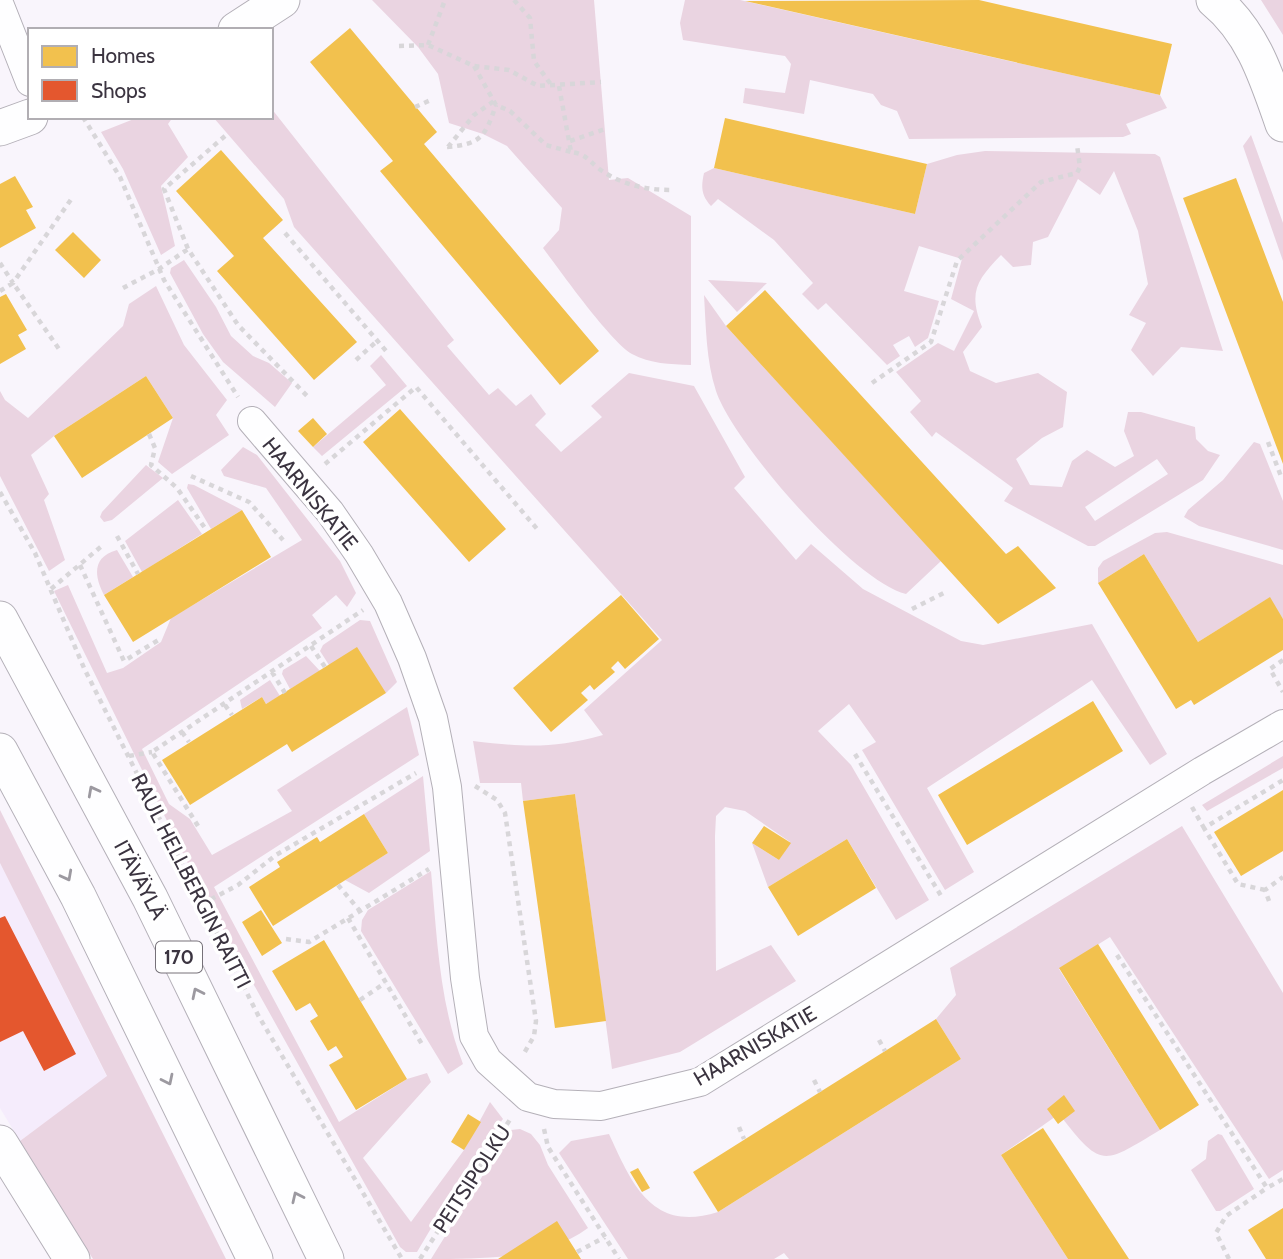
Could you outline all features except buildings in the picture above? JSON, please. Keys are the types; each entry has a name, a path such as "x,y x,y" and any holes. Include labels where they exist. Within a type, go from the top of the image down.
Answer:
{"main road":[{"path":"239,28 282,0"},
{"path":"1214,0 1247,36 1262,64 1283,124"},
{"path":"0,128 28,118"},
{"name":"ITÄVÄYLÄ","path":"0,619 150,898 326,1259"},
{"path":"0,751 78,896 255,1259"},
{"path":"0,1143 72,1259"}],"street":[{"path":"0,6 28,77"},
{"name":"HAARNISKATIE","path":"252,421 330,512 384,596 412,658 433,718 442,758 464,978 474,1035 488,1061 528,1097 554,1104 601,1106 700,1082 1202,771 1283,724"}],"path":[{"path":"428,45 445,0"},
{"path":"514,0 530,18 534,61 552,86"},
{"path":"399,46 428,45 474,66 509,70 538,86 601,82"},
{"path":"474,66 495,103 510,111 546,145 586,155 599,168 643,190 671,190"},
{"path":"559,86 571,152"},
{"path":"415,107 433,99"},
{"path":"495,103 488,130 473,144 447,147 474,115 495,103"},
{"path":"84,119 86,128 120,177 159,269 196,334 252,421"},
{"path":"570,141 605,129"},
{"path":"225,136 164,189 188,249 238,325 310,399"},
{"path":"873,383 931,342 957,261 1041,181 1077,173 1080,167 1077,145"},
{"path":"0,291 13,283 72,198"},
{"path":"285,233 387,352"},
{"path":"123,288 159,269 188,249"},
{"path":"0,262 59,349"},
{"path":"356,360 377,341"},
{"path":"320,468 416,387 538,530"},
{"path":"149,434 155,448 151,465 177,488 207,531"},
{"path":"1268,442 1282,479"},
{"path":"191,477 249,502 283,540"},
{"name":"RAUL HELLBERGIN RAITTI","path":"0,492 35,553 84,668 258,1015 402,1259"},
{"path":"117,536 138,574"},
{"path":"51,589 104,544"},
{"path":"80,565 124,661 160,639"},
{"path":"912,609 944,593"},
{"path":"128,756 152,752 384,596"},
{"path":"311,646 325,667"},
{"path":"1283,660 1269,670 1283,692"},
{"path":"272,672 285,693"},
{"path":"225,705 232,715"},
{"path":"182,732 189,742"},
{"path":"152,752 198,826"},
{"path":"855,754 943,899"},
{"path":"202,904 238,885 276,855 442,758"},
{"path":"1204,828 1283,780"},
{"path":"467,782 491,795 505,813 536,1021 534,1036 523,1056"},
{"path":"1192,807 1238,884 1265,890 1283,877"},
{"path":"286,939 309,942 453,854"},
{"path":"338,885 360,911"},
{"path":"1265,890 1269,901"},
{"path":"348,918 423,1046"},
{"path":"1117,955 1267,1188"},
{"path":"360,1000 385,983"},
{"path":"879,1040 885,1051"},
{"path":"814,1080 820,1092"},
{"name":"PEITSIPOLKU","path":"420,1259 513,1116 505,1109"},
{"path":"544,1128 548,1147 620,1259"},
{"path":"739,1128 744,1139"},
{"path":"1229,1259 1216,1233 1220,1223 1283,1179"},
{"path":"577,1252 605,1237"}],"shaded area":[{"path":"372,0 594,0 609,180 628,178 691,216 691,365 646,360 632,354 611,335 543,248 559,230 562,208 507,146 483,134 449,123 438,74 418,47"},
{"path":"685,0 740,0 1160,95 1167,108 1126,124 1131,134 1123,137 909,139 897,111 881,105 873,94 810,80 804,114 743,103 745,88 785,93 791,64 785,56 683,40 680,23"},
{"path":"1261,0 1283,0 1283,35"},
{"path":"273,111 454,340 447,346 489,395 498,388 516,406 531,394 546,414 535,425 561,452 602,417 591,406 629,373 694,386 745,477 734,488 796,560 811,544 863,589 961,641 983,645 1092,624 1167,754 1150,765 1092,680 927,788 974,872 945,890 862,750 876,742 849,704 818,731 851,765 929,900 896,920 847,839 768,887 752,843 779,860 790,842 745,811 725,807 716,816 716,971 771,945 796,981 680,1052 612,1069 575,794 523,801 521,783 480,783 473,741 538,746 603,735 584,710 662,640 294,227 284,199 215,119 273,119"},
{"path":"134,119 172,119 168,124 188,157 161,186 175,246 161,255 123,169 101,132"},
{"path":"1251,135 1283,223 1283,261 1243,146"},
{"path":"985,151 1155,154 1160,157 1223,351 1181,347 1153,376 1131,350 1146,323 1129,315 1148,284 1138,231 1114,171 1100,195 1078,179 1048,237 1033,242 1031,265 1013,267 1001,255 986,272 977,287 976,295 982,327 963,352 970,371 996,383 1038,373 1067,392 1063,427 1042,438 1016,459 1030,485 1062,487 1072,461 1087,450 1115,467 1134,456 1124,431 1128,412 1141,412 1195,427 1196,439 1208,451 1220,455 1203,480 1095,546 1088,546 1004,501 1013,488 936,432 932,437 910,412 921,401 896,372 938,343 954,351 974,311 951,299 962,259 919,246 904,291 939,301 928,338 915,347 909,336 893,345 900,356 887,365 826,303 818,310 802,294 813,283 774,240 718,199 711,206 703,191 704,173 714,168 915,214 927,164 957,155","holes":["1157,459 1168,474 1095,521 1085,507"]},
{"path":"184,260 216,307 231,336 253,356 269,363 292,383 275,407 223,362 203,334 170,273 171,268"},
{"path":"708,280 767,283 737,312"},
{"path":"156,286 184,345 227,400 216,415 229,435 172,474 158,462 173,418 146,376 54,436 31,455 49,494 44,500 65,560 49,571 0,476 0,391 5,400 28,418 123,326 129,304"},
{"path":"704,295 726,326 941,561 906,594 883,584 827,538 745,442 716,391 707,343"},
{"path":"381,355 407,386 322,456 313,447 386,385 370,366"},
{"path":"1254,442 1260,444 1283,501 1283,550 1199,526 1184,517 1188,510 1223,480"},
{"path":"243,447 257,455 340,561 356,593 347,607 336,595 312,615 322,628 142,749 169,804 190,819 212,855 292,811 277,790 407,707 419,755 214,887 339,1122 407,1079 427,1073 431,1082 363,1158 411,1222 464,1150 490,1102 503,1119 469,1164 417,1252 406,1252 400,1247 201,890 54,591 68,585 107,673 123,668 161,642 171,618 302,540 266,488 224,476 221,470"},
{"path":"146,465 163,478 112,520 104,522 100,517 102,512"},
{"path":"188,484 242,510 211,529 187,488"},
{"path":"178,500 202,534 142,572 125,541"},
{"path":"1167,532 1283,565 1283,619 1269,598 1198,642 1144,554 1098,583 1098,568 1103,561 1155,533"},
{"path":"117,550 133,577 104,595 98,581 97,568 103,557"},
{"path":"360,620 370,621 397,682 386,693 329,665 320,651 323,645"},
{"path":"306,656 320,671 290,689 282,674 283,670"},
{"path":"270,680 280,696 266,704 262,697 242,709 240,700"},
{"path":"1283,756 1283,768 1207,811 1202,805"},
{"path":"423,776 430,851 369,893 345,880 388,853 364,814"},
{"path":"0,810 226,1259 93,1259 20,1141 107,1076 0,863"},
{"path":"1182,826 1283,993 1283,1170 1269,1179 1110,937 1059,969 1160,1130 1126,1150 1104,1156 1085,1145 1059,1114 1001,1155 1068,1259 789,1259 784,1253 774,1259 628,1259 559,1153 571,1141 609,1134 626,1170 647,1200 676,1216 695,1217 718,1212 961,1059 936,1019 956,995 950,968"},
{"path":"0,863 107,1077 20,1141 0,1108"},
{"path":"431,871 444,993 463,1064 448,1074 361,931 362,920 368,910"},
{"path":"520,1129 531,1134 540,1145 548,1165 588,1228 572,1238 534,1251 471,1259 431,1259 511,1130"},
{"path":"1218,1134 1222,1135 1254,1189 1216,1211 1191,1170 1206,1159 1208,1141"}]}
